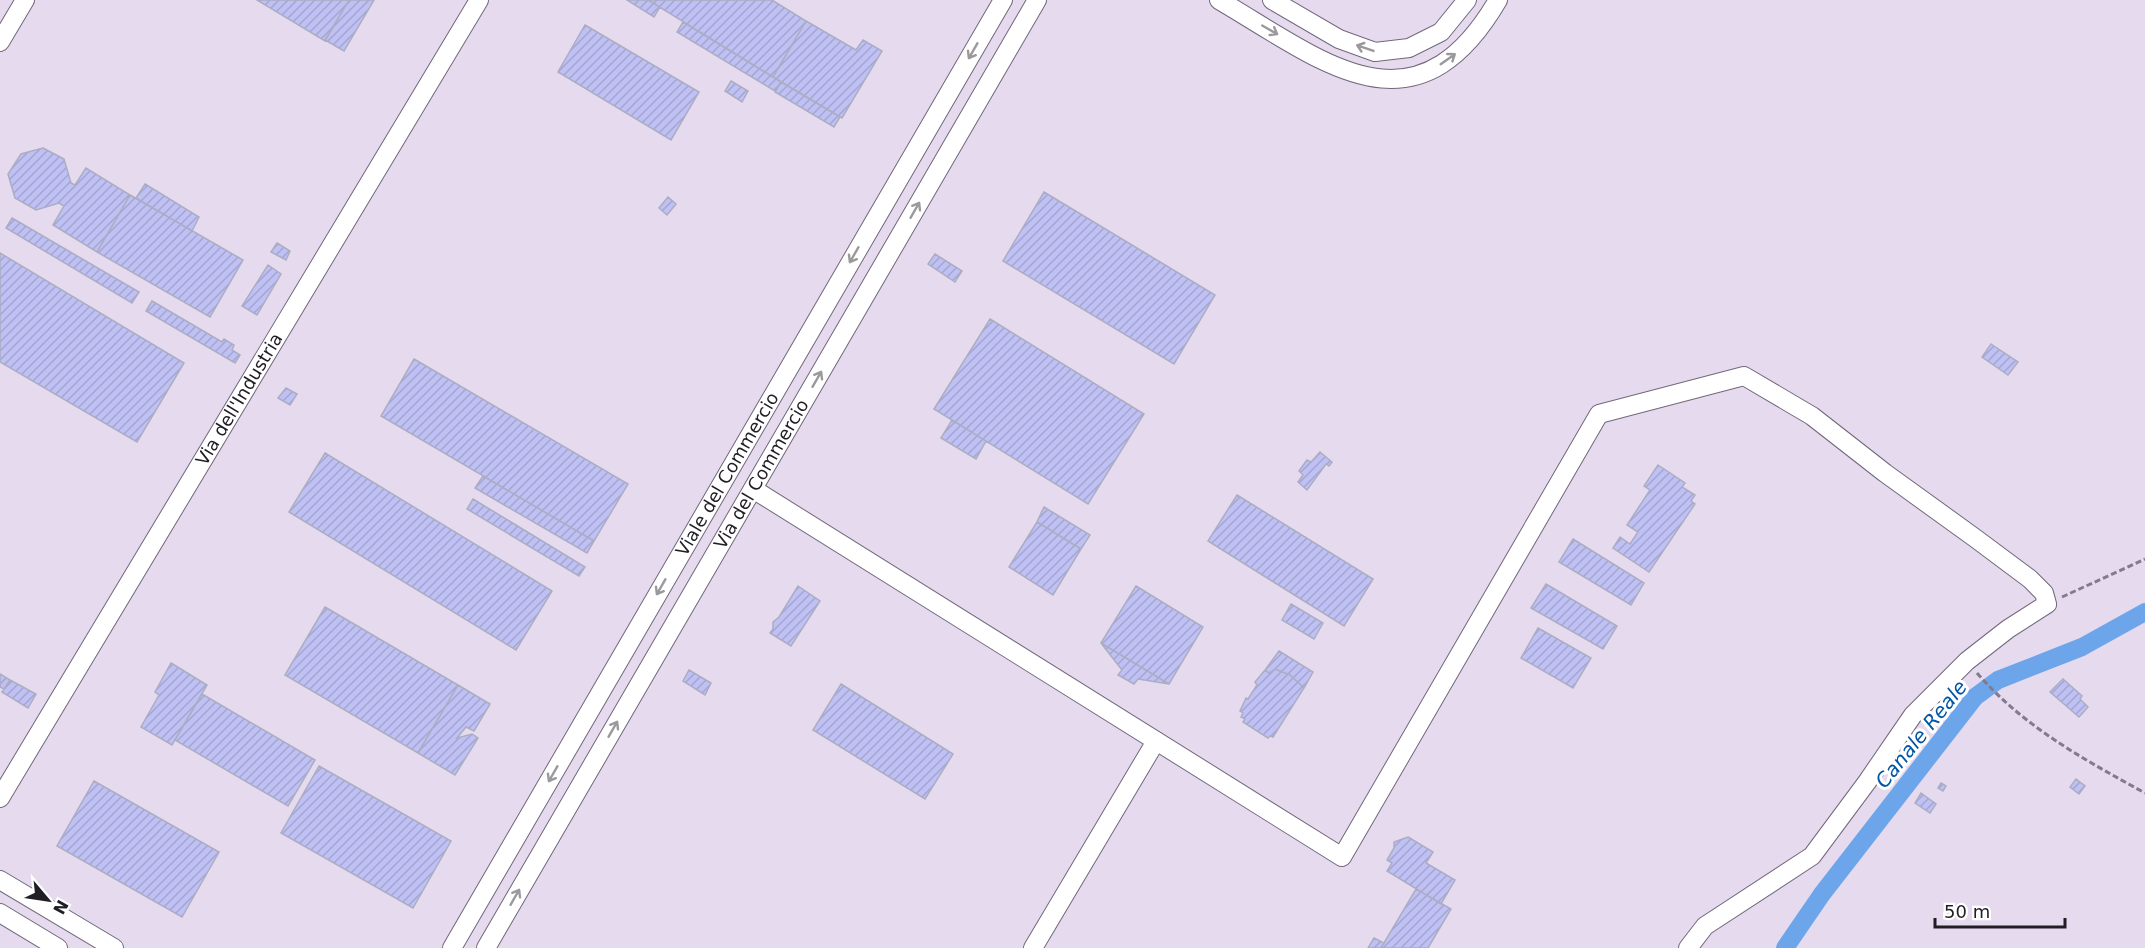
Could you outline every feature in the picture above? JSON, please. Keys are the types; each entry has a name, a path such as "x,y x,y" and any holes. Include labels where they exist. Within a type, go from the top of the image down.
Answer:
{"street":[{"path":"0,42 26,0"},
{"name":"Via dell'Industria","path":"0,798 479,0"},
{"name":"Viale del Commercio","path":"452,948 1003,0"},
{"name":"Via del Commercio","path":"486,948 1037,0"},
{"path":"1219,0 1332,67 1368,78 1409,79 1448,62 1473,38 1498,0"},
{"path":"1272,0 1339,39 1376,52 1409,48 1442,32 1467,0"},
{"path":"753,489 1342,857 1599,414 1744,376 1812,416 1885,473 2030,579 2044,593 2047,604 2008,629 1967,661 1913,715 1854,801 1812,856 1705,926 1688,948"},
{"path":"1033,948 1156,741"},
{"path":"0,880 114,948"},
{"path":"0,913 58,948"}],"path":[{"path":"2047,604 2145,559"},
{"path":"1977,672 1998,697 2072,752 2145,793"}],"building":[{"path":"257,0 349,0 325,41"},
{"path":"349,0 374,0 344,51 325,40"},
{"path":"627,0 648,0 660,7 654,17"},
{"path":"648,0 772,0 806,21 773,77"},
{"path":"806,21 856,50 863,40 882,51 842,118 773,77"},
{"path":"683,22 781,82 775,91 677,32"},
{"path":"585,25 699,92 671,140 558,72"},
{"path":"731,81 748,91 742,102 725,91"},
{"path":"781,82 840,117 834,127 775,92"},
{"path":"43,148 64,159 71,183 75,185 86,168 130,195 97,252 53,225 64,206 59,203 36,210 15,198 8,174 21,154"},
{"path":"145,184 199,217 192,231 136,198"},
{"path":"1044,192 1215,295 1174,364 1003,261"},
{"path":"130,195 243,260 210,317 97,252"},
{"path":"668,197 676,204 667,215 659,208"},
{"path":"12,218 139,292 132,303 6,228"},
{"path":"277,243 290,251 286,260 271,252"},
{"path":"0,253 184,363 137,442 0,362"},
{"path":"935,254 962,271 955,282 928,264"},
{"path":"268,265 281,274 257,315 242,306"},
{"path":"152,301 222,342 224,339 234,345 232,350 240,355 235,363 146,311"},
{"path":"990,319 1144,414 1088,504 934,409"},
{"path":"1991,344 2018,362 2008,375 1982,357"},
{"path":"414,359 628,484 594,541 381,416"},
{"path":"286,388 297,394 290,405 278,398"},
{"path":"952,420 986,441 976,459 941,438"},
{"path":"1320,452 1332,462 1329,466 1326,464 1307,490 1298,482 1303,475 1299,471 1307,460 1311,462"},
{"path":"325,453 552,591 516,650 289,512"},
{"path":"1658,465 1685,483 1682,487 1695,495 1691,501 1695,504 1649,572 1613,548 1620,537 1630,544 1638,532 1627,525 1650,490 1644,486"},
{"path":"483,476 594,541 587,553 475,488"},
{"path":"1237,495 1373,579 1344,626 1208,541"},
{"path":"473,499 585,567 579,576 467,509"},
{"path":"1044,507 1090,535 1081,549 1037,522"},
{"path":"1037,522 1081,549 1053,595 1009,567"},
{"path":"1573,539 1644,583 1631,605 1559,562"},
{"path":"1546,584 1617,626 1603,649 1531,608"},
{"path":"798,586 820,601 791,646 770,633 773,629 773,622 779,617"},
{"path":"1136,586 1203,627 1169,684 1101,643"},
{"path":"1291,604 1323,623 1314,639 1282,620"},
{"path":"325,607 458,685 418,753 285,675"},
{"path":"1538,628 1591,658 1573,688 1521,658"},
{"path":"1101,643 1169,684 1138,679 1134,684 1118,675 1122,670"},
{"path":"1279,651 1313,672 1304,688 1290,675 1275,669 1269,673 1265,670"},
{"path":"171,663 207,685 172,745 141,727 159,695 155,692"},
{"path":"1275,669 1290,675 1304,688 1273,737 1268,738 1243,722 1245,719 1241,717 1243,713 1240,711 1246,698 1248,699 1257,685 1255,682 1265,670 1269,673"},
{"path":"689,670 711,683 705,695 683,681"},
{"path":"0,674 10,680 4,689 0,687"},
{"path":"2063,679 2082,696 2080,699 2088,707 2079,717 2050,692"},
{"path":"10,680 36,694 28,708 2,692"},
{"path":"841,684 953,754 925,799 813,730"},
{"path":"458,685 490,704 474,731 466,727 457,738 472,734 478,738 455,775 418,753"},
{"path":"202,694 315,760 288,806 175,740"},
{"path":"319,766 451,841 413,908 281,833"},
{"path":"2076,779 2085,786 2079,794 2070,787"},
{"path":"94,781 219,852 182,917 57,846"},
{"path":"1941,783 1946,786 1943,791 1938,788"},
{"path":"1921,793 1936,804 1930,813 1915,803"},
{"path":"1408,837 1433,852 1426,863 1455,880 1441,904 1387,871 1392,863 1387,860 1394,848 1394,842"},
{"path":"1416,889 1451,909 1428,948 1381,948"},
{"path":"1374,938 1384,943 1381,948 1368,948"}],"waterway":[{"name":"Canale Reale","path":"1785,948 1822,894 1975,697 1998,680 2082,647 2145,612"}]}
